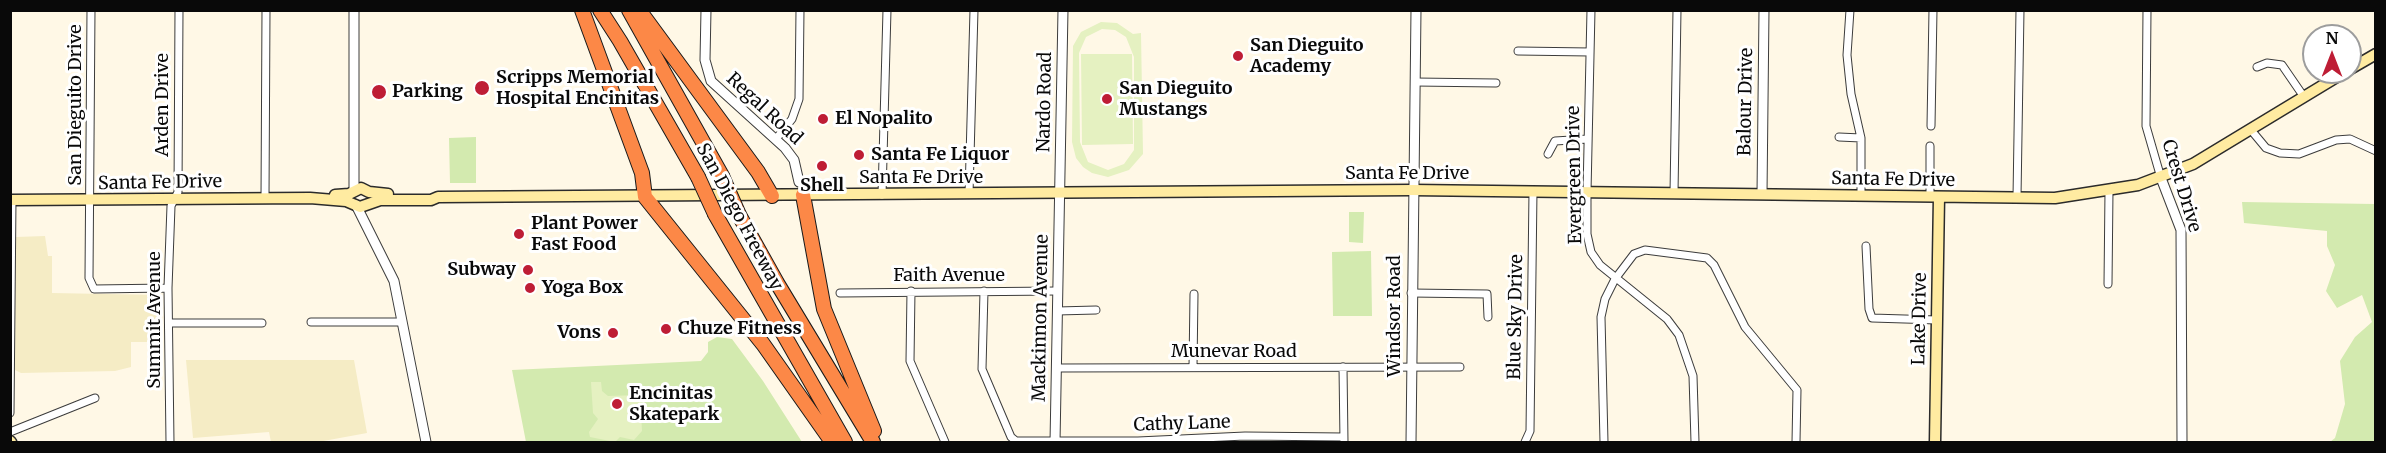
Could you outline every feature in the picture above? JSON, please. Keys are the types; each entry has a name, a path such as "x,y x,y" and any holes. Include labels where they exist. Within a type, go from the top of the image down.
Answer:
{"highway":[{"path":"582,10 642,173 645,197 763,345 832,442"},
{"name":"San Diego Freeway","path":"600,10 620,40 698,177 715,214 845,442"},
{"name":"San Diego Freeway","path":"629,10 722,176 739,214 777,283 875,442"},
{"path":"639,10 758,172 771,196"},
{"path":"801,188 824,309 837,346 874,427 875,442"},
{"path":"856,412 855,427 864,442"},
{"path":"835,425 846,432 852,442"}],"main road":[{"path":"2362,62 2376,54"},
{"name":"Santa Fe Drive","path":"11,200 310,198 432,193 438,197 771,196 801,188 882,195 1412,190 2055,198 2109,191 2161,178 2193,164 2325,84"},
{"name":"Lake Drive","path":"1934,197 1937,320 1935,442"}],"street":[{"name":"San Dieguito Drive","path":"91,10 89,278 94,289 168,288"},
{"name":"Arden Drive","path":"176,200 179,10"},
{"path":"265,198 266,10"},
{"path":"354,10 354,167 369,232 394,281 426,442"},
{"name":"Regal Road","path":"706,10 705,60 711,81 793,157 801,188"},
{"path":"776,140 792,119 797,105 800,10"},
{"path":"882,195 887,10"},
{"path":"969,194 974,10"},
{"name":"Nardo Road","path":"1060,194 1063,10"},
{"name":"Windsor Road","path":"1411,442 1412,190 1416,10"},
{"name":"Evergreen Drive","path":"1591,10 1587,192 1587,234 1591,252 1600,265 1615,279 1667,319 1679,335 1694,376 1695,442"},
{"path":"1674,193 1677,10"},
{"name":"Balour Drive","path":"1762,194 1764,10"},
{"path":"1850,10 1847,55 1851,94 1861,138 1860,196"},
{"path":"1931,126 1933,10"},
{"path":"2017,197 2020,10"},
{"name":"Crest Drive","path":"2147,10 2146,126 2161,178 2181,230 2182,442"},
{"path":"1518,51 1590,52"},
{"path":"2257,67 2267,63 2282,65 2304,97"},
{"path":"1415,82 1496,83"},
{"path":"2251,130 2266,148 2280,153 2299,154 2336,140 2350,139 2376,151"},
{"path":"1839,137 1861,138"},
{"path":"1548,154 1555,141 1588,139"},
{"path":"1930,146 1934,197"},
{"name":"Blue Sky Drive","path":"1525,442 1530,431 1533,191"},
{"path":"2108,284 2109,191"},
{"name":"Mackinnon Avenue","path":"1055,441 1060,194"},
{"path":"10,413 11,200"},
{"name":"Summit Avenue","path":"170,442 168,288 171,206 176,200"},
{"path":"1866,246 1869,309 1872,318 1937,320"},
{"path":"1604,442 1601,317 1605,299 1615,279 1634,254 1645,250 1710,260 1745,327 1797,390 1796,442"},
{"path":"911,291 910,361 945,442"},
{"path":"984,291 982,369 1011,437 1022,442"},
{"name":"Faith Avenue","path":"840,293 1058,291"},
{"path":"1411,293 1487,294 1488,317"},
{"path":"1193,367 1194,294"},
{"path":"1058,311 1096,310"},
{"path":"311,322 402,322"},
{"path":"170,323 261,323"},
{"path":"1343,367 1343,440"},
{"name":"Munevar Road","path":"1058,368 1461,367"},
{"path":"10,432 94,398"},
{"name":"Cathy Lane","path":"1022,442 1343,440"}],"shaded area":[{"path":"45,236 48,256 52,256 52,293 158,295 158,342 131,342 131,367 115,371 21,373 15,370 16,237"},
{"path":"186,360 354,360 367,433 318,442 271,442 269,432 193,438"}],"green space":[{"path":"1101,22 1117,23 1133,34 1141,33 1143,154 1129,170 1108,177 1092,173 1083,167 1076,158 1072,142 1073,46 1081,32","holes":["1102,29 1115,30 1126,37 1134,57 1134,150 1124,164 1108,170 1088,162 1080,142 1079,53 1086,37"]},
{"name":"San Dieguito Mustangs","path":"1081,54 1132,54 1133,144 1082,145"},
{"path":"476,137 476,183 450,183 449,138"},
{"path":"2242,202 2375,204 2375,442 2330,442 2335,438 2345,404 2340,361 2355,337 2372,322 2362,295 2337,308 2326,291 2335,265 2327,246 2327,231 2244,223"},
{"path":"1349,212 1364,212 1363,243 1349,242"},
{"path":"1371,251 1372,316 1333,316 1332,252"},
{"path":"717,337 732,339 763,381 802,442 526,442 512,370 701,361 708,352 708,342"},
{"name":"Encinitas Skatepark","path":"591,382 601,382 602,391 608,396 640,395 642,431 634,440 620,437 616,441 610,441 590,437 589,432 598,419 593,413"}],"place":[{"name":"San Dieguito Academy","path":"1238,56"},
{"name":"Scripps Memorial Hospital Encinitas","path":"482,88"},
{"name":"Parking","path":"379,92"},
{"name":"San Dieguito Mustangs","path":"1107,99"},
{"name":"El Nopalito","path":"823,119"},
{"name":"Santa Fe Liquor","path":"859,155"},
{"name":"Shell","path":"822,166"},
{"name":"Plant Power Fast Food","path":"519,234"},
{"name":"Subway","path":"528,270"},
{"name":"Yoga Box","path":"530,288"},
{"name":"Chuze Fitness","path":"666,329"},
{"name":"Vons","path":"613,333"},
{"name":"Encinitas Skatepark","path":"617,404"}]}
